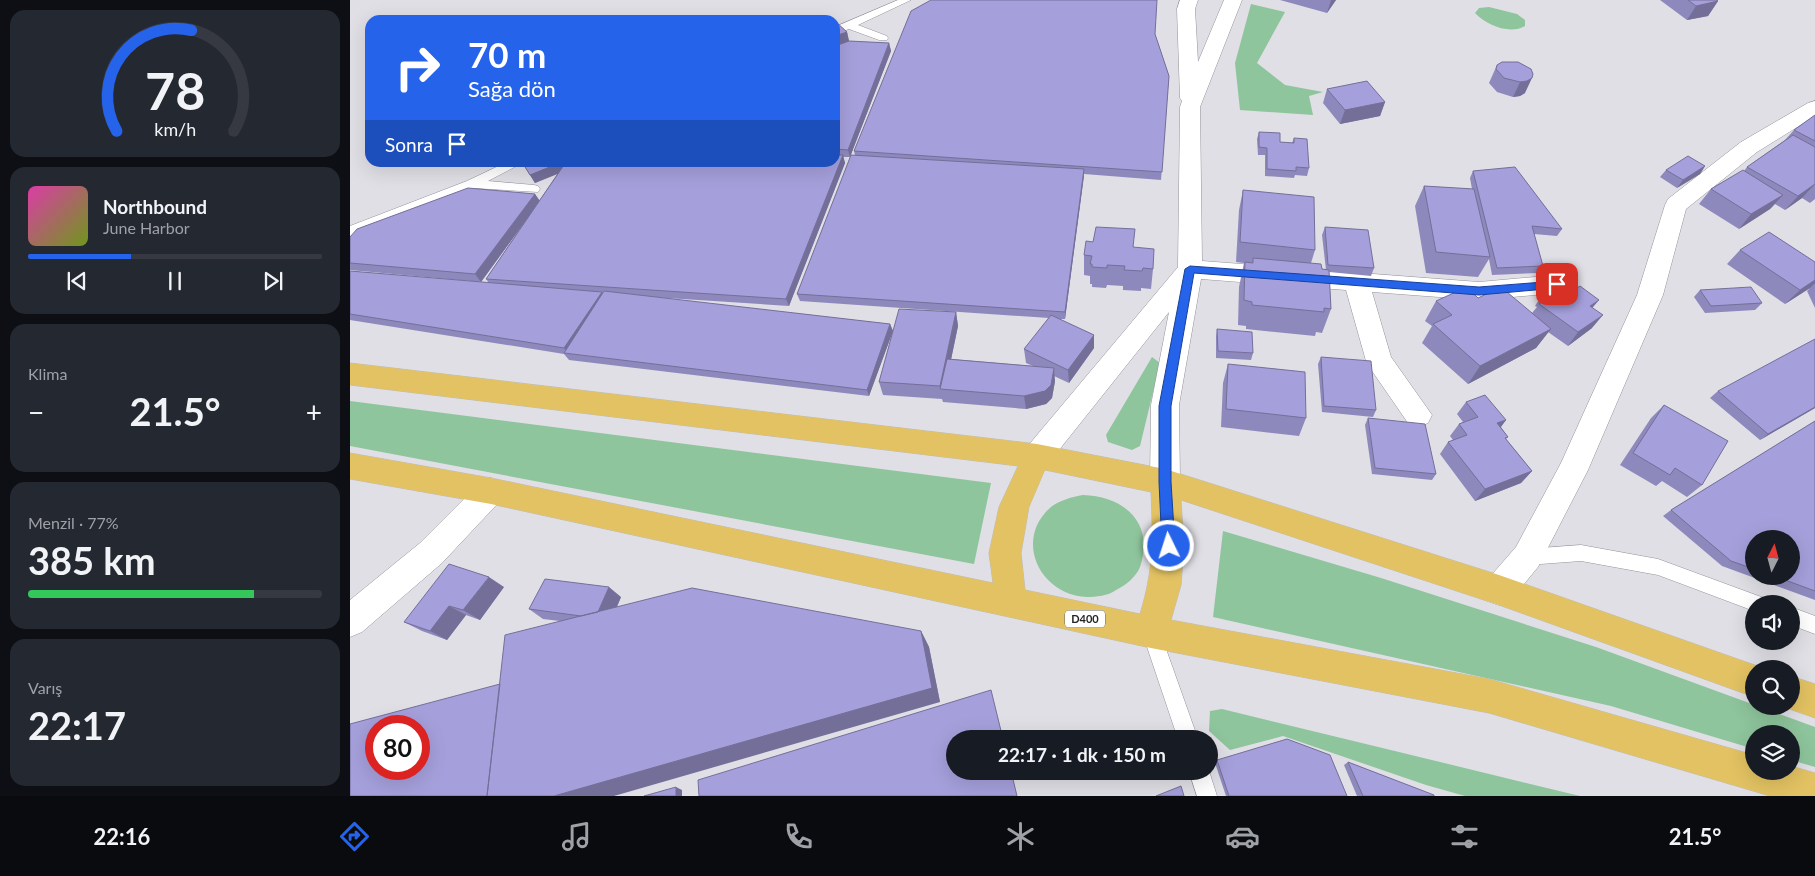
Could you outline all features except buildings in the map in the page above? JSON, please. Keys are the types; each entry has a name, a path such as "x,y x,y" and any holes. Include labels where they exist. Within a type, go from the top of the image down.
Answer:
{"highway":[{"path":"350,374 1037,456 1165,482 1499,590 1745,677"},
{"path":"1011,603 1005,553 1014,507 1037,456"},
{"name":"D400","path":"350,466 491,492 1152,632 1489,696 1815,791"},
{"path":"1152,632 1165,585 1169,546 1165,482"},
{"path":"1800,696 1815,701"}],"street":[{"path":"1165,482 1165,406 1190,269 1190,107 1186,9 1189,0"},
{"path":"1190,107 1233,0"},
{"path":"1499,590 1527,558 1573,470 1650,295 1676,205 1749,147 1815,107"},
{"path":"1190,269 1479,291 1557,284"},
{"path":"1037,456 1190,269"},
{"path":"1356,281 1379,361 1418,415"},
{"path":"350,621 432,553 491,492"}],"lane":[{"path":"840,29 906,0"},
{"path":"849,25 883,38"},
{"path":"350,231 471,184 507,167"},
{"path":"471,184 534,189"},
{"path":"1527,558 1581,553 1658,567 1745,599"},
{"path":"1800,619 1815,625"},
{"path":"1152,632 1185,730"},
{"path":"1202,780 1207,796"}],"green space":[{"path":"1251,4 1285,12 1257,63 1285,85 1323,92 1309,96 1313,115 1240,110 1235,63"},
{"path":"1489,7 1517,14 1525,20 1525,26 1519,29 1505,29 1492,25 1475,13 1479,8"},
{"path":"1152,357 1160,363 1140,446 1132,450 1108,442 1106,435"},
{"path":"350,401 991,483 974,564 350,446"},
{"path":"1083,495 1111,500 1123,507 1139,525 1143,537 1144,551 1136,574 1123,586 1102,596 1087,597 1070,594 1056,587 1037,564 1033,549 1034,535 1040,520 1051,507 1066,499"},
{"path":"1223,531 1381,578 1596,647 1745,701 1745,715 1782,715 1815,727 1815,767 1800,763 1800,725 1745,725 1745,746 1611,706 1213,617"},
{"path":"1222,709 1580,796 1465,796 1426,785 1283,736 1230,750 1218,739 1218,730 1209,730 1210,711"}],"route":[{"path":"1169,546 1165,482 1165,406 1190,269 1479,291 1557,284"}]}
